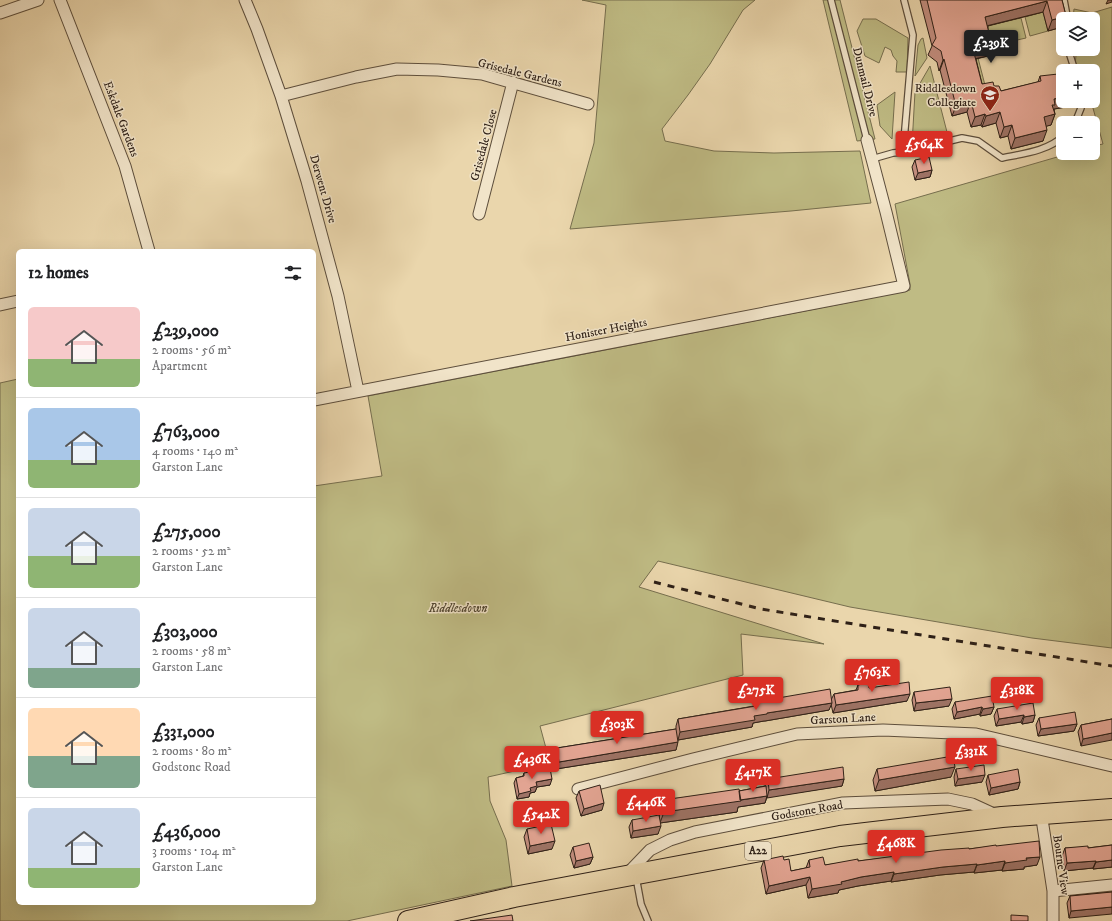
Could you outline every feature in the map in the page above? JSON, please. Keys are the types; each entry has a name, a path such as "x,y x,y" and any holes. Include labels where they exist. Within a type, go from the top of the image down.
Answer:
{"highway":[{"name":"Godstone Road","path":"408,921 514,897 840,836 1002,817 1112,808"}],"street":[{"path":"0,13 38,0"},
{"name":"Eskdale Gardens","path":"60,0 125,166 148,249"},
{"name":"Derwent Drive","path":"245,0 281,96 308,181 338,296 358,391"},
{"name":"Grisedale Gardens","path":"281,96 356,77 396,69 438,70 482,74 588,104"},
{"name":"Grisedale Close","path":"479,214 513,82"},
{"name":"Dunmail Drive","path":"867,140 904,286"},
{"name":"Honister Heights","path":"316,400 904,286"},
{"path":"0,305 16,301"},
{"name":"Garston Lane","path":"578,789 797,734 883,730 976,734 1112,766"},
{"name":"Godstone Road","path":"630,875 650,850 670,840 695,832 843,803 948,800 972,804 1002,817"},
{"name":"Bourne View","path":"1045,813 1042,819 1053,891 1053,921"},
{"path":"1053,891 1112,885"}],"lane":[{"name":"Dunmail Drive","path":"831,0 867,140"},
{"path":"904,0 913,35 904,152"},
{"path":"1064,0 1066,12"},
{"path":"872,159 962,138 978,141 1002,158 1045,148 1056,142"},
{"path":"630,875 648,921"}],"green space":[{"path":"582,0 755,0 743,10 710,64 662,129 665,141 714,151 774,153 860,151 871,203 570,229 594,143 606,5"},
{"path":"823,0 840,0 875,139 857,141"},
{"name":"Riddlesdown","path":"1112,7 1112,648 1032,638 850,607 658,561 639,587 824,644 741,634 743,675 540,726 550,763 488,777 490,801 506,840 512,886 347,921 0,921 0,383 16,379 16,905 316,905 316,486 382,476 368,396 910,290 895,204 1056,157 1056,160 1100,160 1100,145 1103,144 1100,133 1100,116 1095,116 1093,108 1100,108 1100,64 1075,64 1076,56 1100,56 1100,12 1095,12"},
{"name":"Riddlesdown","path":"1074,9 1088,12 1074,12"},
{"path":"1043,12 1048,31 1030,36 1025,17"},
{"path":"1021,18 1026,38 986,47 982,27"},
{"path":"863,19 876,19 908,38 907,72 896,72 897,61 891,50 885,47 879,63 865,56 857,31"},
{"path":"923,38 927,58 915,76 918,45"},
{"path":"978,58 987,93 978,95 969,60"},
{"path":"930,66 948,136 912,145 915,92"},
{"path":"895,92 892,139 880,126 877,105"}],"building":[{"name":"Riddlesdown Collegiate","path":"927,0 1062,0 1065,12 1056,12 1056,19 1052,20 1047,1 985,17 992,45 973,49 982,84 993,82 994,86 999,86 1001,91 1041,81 1040,76 1056,74 1056,99 1054,99 1055,105 1052,105 1055,114 1044,117 1047,130 1015,138 1012,125 1004,127 1000,112 975,117 971,101 956,106 941,51 932,45 936,38"},
{"path":"929,157 932,170 918,173 915,160"},
{"path":"909,682 910,694 836,705 834,694 858,690 858,685 868,683 869,688"},
{"path":"950,687 952,699 916,703 914,692"},
{"path":"830,689 832,703 767,713 754,716 755,720 680,732 678,719 756,706 755,702"},
{"path":"992,696 994,707 983,709 982,707 957,712 955,702"},
{"path":"1033,703 1035,715 1024,717 1024,715 999,719 997,709"},
{"path":"1075,712 1077,724 1041,729 1039,718"},
{"path":"1112,719 1112,733 1083,739 1081,725"},
{"path":"676,729 678,742 559,762 557,748"},
{"path":"953,756 955,767 879,780 877,769"},
{"path":"984,765 985,775 958,779 956,769"},
{"path":"843,767 844,779 769,790 768,779"},
{"path":"550,768 552,779 536,782 537,786 530,788 531,791 519,794 516,778 524,776 524,773"},
{"path":"1018,769 1020,782 991,788 988,775"},
{"path":"600,785 604,803 584,809 579,791"},
{"path":"766,786 767,796 740,800 739,791"},
{"path":"739,789 741,801 664,812 663,800"},
{"path":"659,815 661,826 633,831 632,820"},
{"path":"551,824 555,841 530,846 527,829"},
{"path":"1039,841 1040,857 1026,858 1027,860 943,867 894,874 894,872 861,877 841,882 842,884 812,889 810,877 769,886 764,860 783,856 784,860 789,859 791,871 810,867 809,860 823,857 825,865 858,859 858,861 941,850 969,849"},
{"path":"589,843 593,857 576,861 573,847"},
{"path":"1112,845 1112,860 1067,863 1065,848 1088,846 1088,848"},
{"path":"1112,892 1112,907 1071,911 1070,896"},
{"path":"512,915 513,921 470,921"},
{"path":"1011,915 1028,916 1028,921 1011,921"}],"railway":[{"path":"654,582 761,609 1112,666"}],"place":[{"name":"Riddlesdown Collegiate","path":"990,112"}]}
